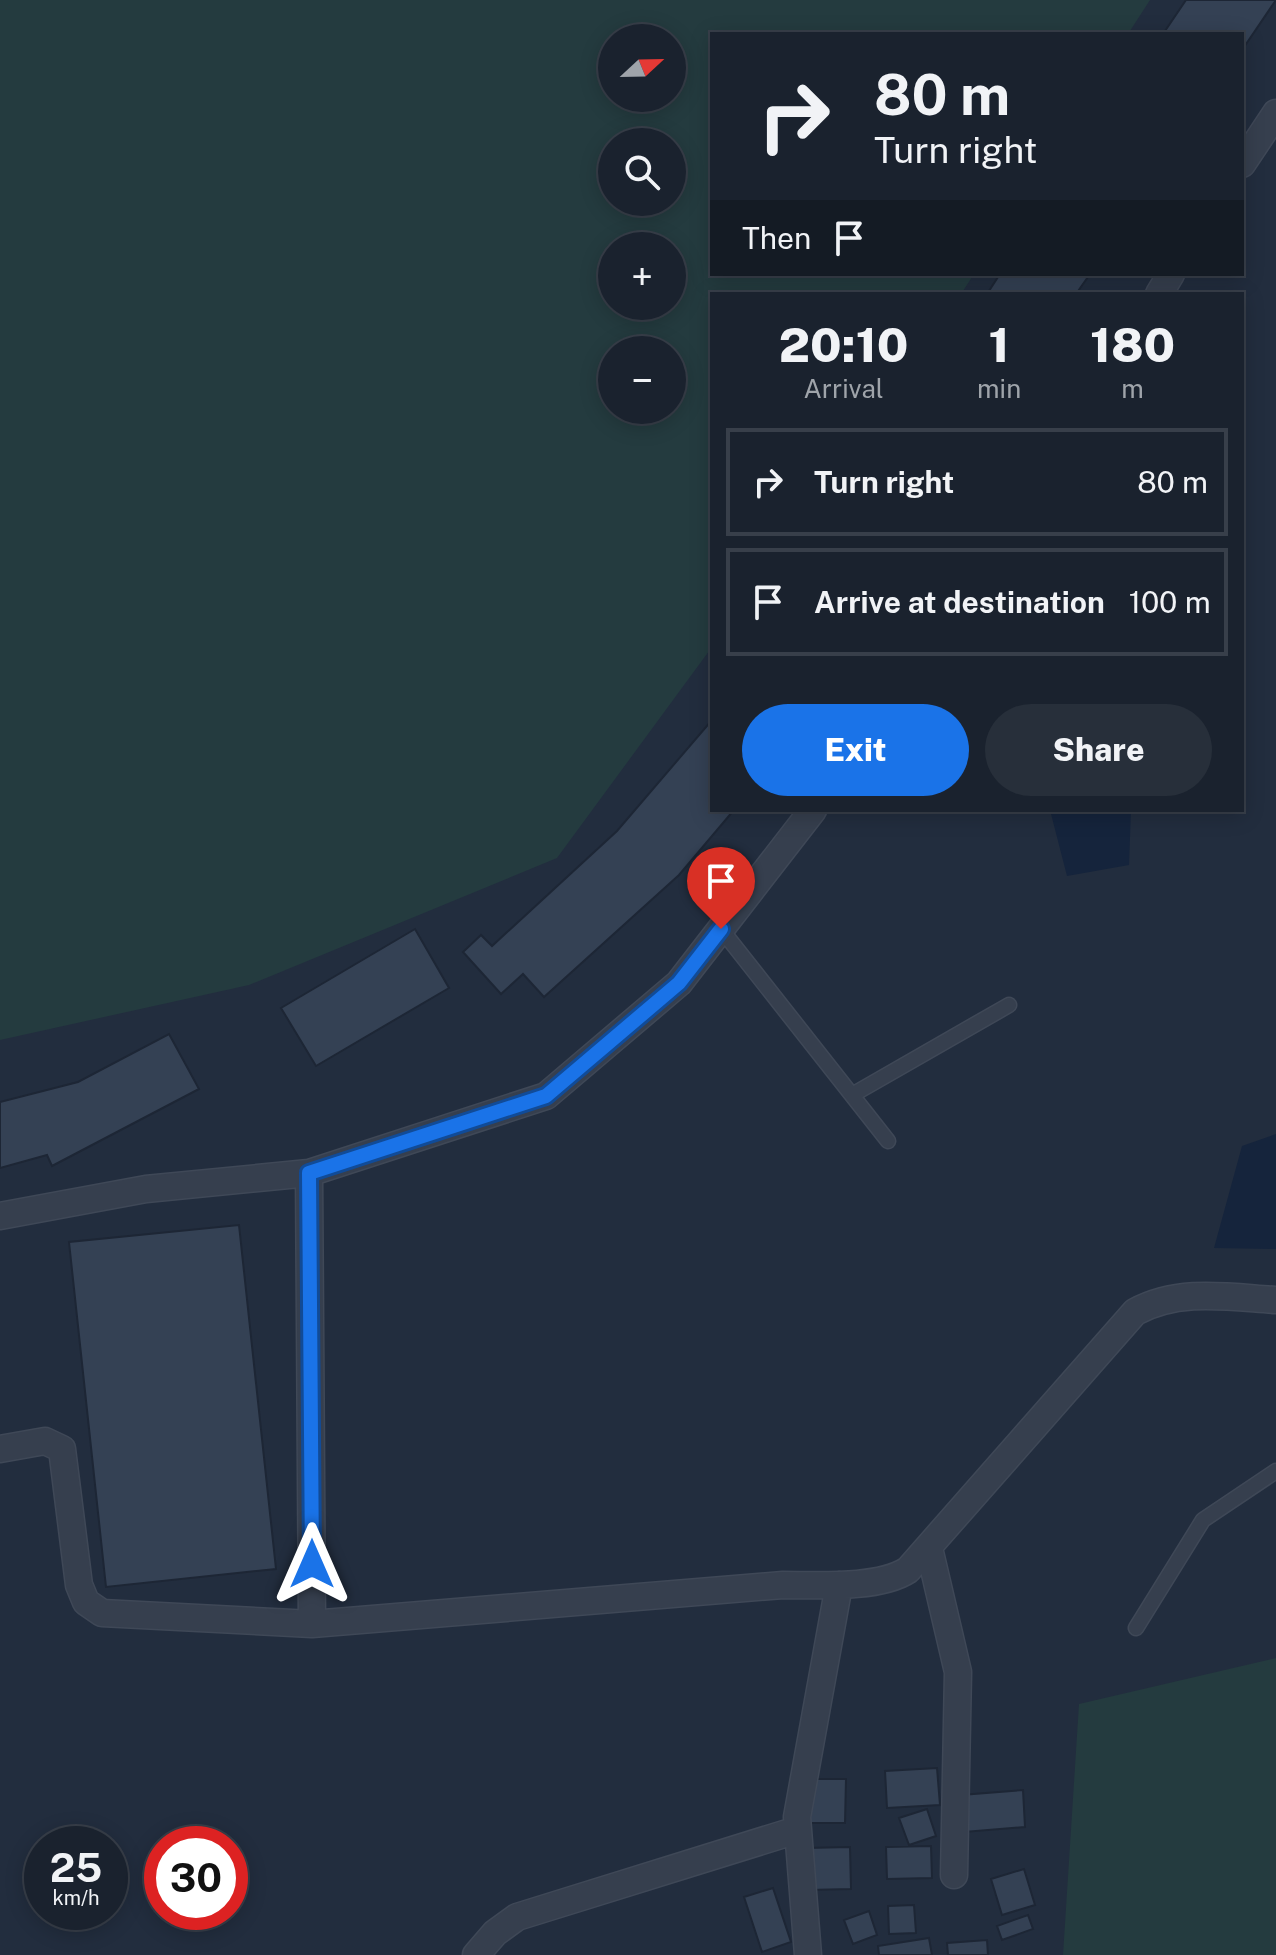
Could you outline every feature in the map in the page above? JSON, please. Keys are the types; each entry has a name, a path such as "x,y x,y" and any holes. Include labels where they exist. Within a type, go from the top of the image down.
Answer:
{"street":[{"path":"1244,161 1276,113"},
{"path":"0,1216 146,1189 309,1173 546,1096 679,983 811,812"},
{"path":"309,1173 312,1624"},
{"path":"0,1449 45,1441 62,1449 79,1585 93,1609 312,1624 783,1585 839,1585 899,1575 929,1548 1135,1312 1159,1300 1195,1295 1276,1300"},
{"path":"929,1548 958,1672 954,1875"},
{"path":"808,1955 797,1830 839,1585"},
{"path":"476,1955 495,1933 517,1917 797,1830"}],"lane":[{"path":"721,929 888,1141"},
{"path":"852,1095 1009,1005"},
{"path":"1136,1628 1203,1520 1276,1471"}],"green space":[{"path":"0,0 1150,0 1129,32 710,32 710,276 973,276 962,292 710,292 710,650 557,858 249,985 0,1040"},
{"path":"1276,1658 1276,1955 1063,1955 1079,1704"}],"water":[{"path":"1051,812 1131,812 1129,865 1067,876"},
{"path":"1276,1134 1276,1249 1214,1248 1242,1146"}],"building":[{"path":"1186,0 1276,0 1244,47 1244,32 1164,32"},
{"path":"999,276 1089,276 1077,292 988,292"},
{"path":"710,722 710,812 732,812 679,875 544,997 523,974 501,994 463,952 481,935 492,946 617,831"},
{"path":"415,929 449,988 316,1066 281,1008"},
{"path":"169,1034 199,1089 52,1166 47,1155 0,1168 0,1102 78,1082"},
{"path":"239,1225 276,1569 106,1587 69,1242"},
{"path":"937,1768 940,1805 887,1808 885,1771"},
{"path":"809,1779 846,1779 845,1823 808,1823"},
{"path":"1023,1790 1025,1827 964,1832 961,1795"},
{"path":"927,1809 936,1836 909,1845 899,1818"},
{"path":"931,1846 932,1878 887,1879 886,1847"},
{"path":"850,1847 851,1889 808,1890 806,1848"},
{"path":"1024,1869 1035,1905 1002,1915 991,1879"},
{"path":"773,1888 791,1942 762,1952 744,1897"},
{"path":"914,1905 916,1933 889,1934 888,1906"},
{"path":"869,1911 877,1935 853,1944 844,1920"},
{"path":"1028,1915 1033,1929 1002,1940 997,1926"},
{"path":"929,1938 932,1955 879,1955 878,1946"},
{"path":"987,1940 988,1955 948,1955 947,1943"}],"route":[{"path":"312,1564 309,1173 511,1110 546,1096 679,983 721,929"}]}
